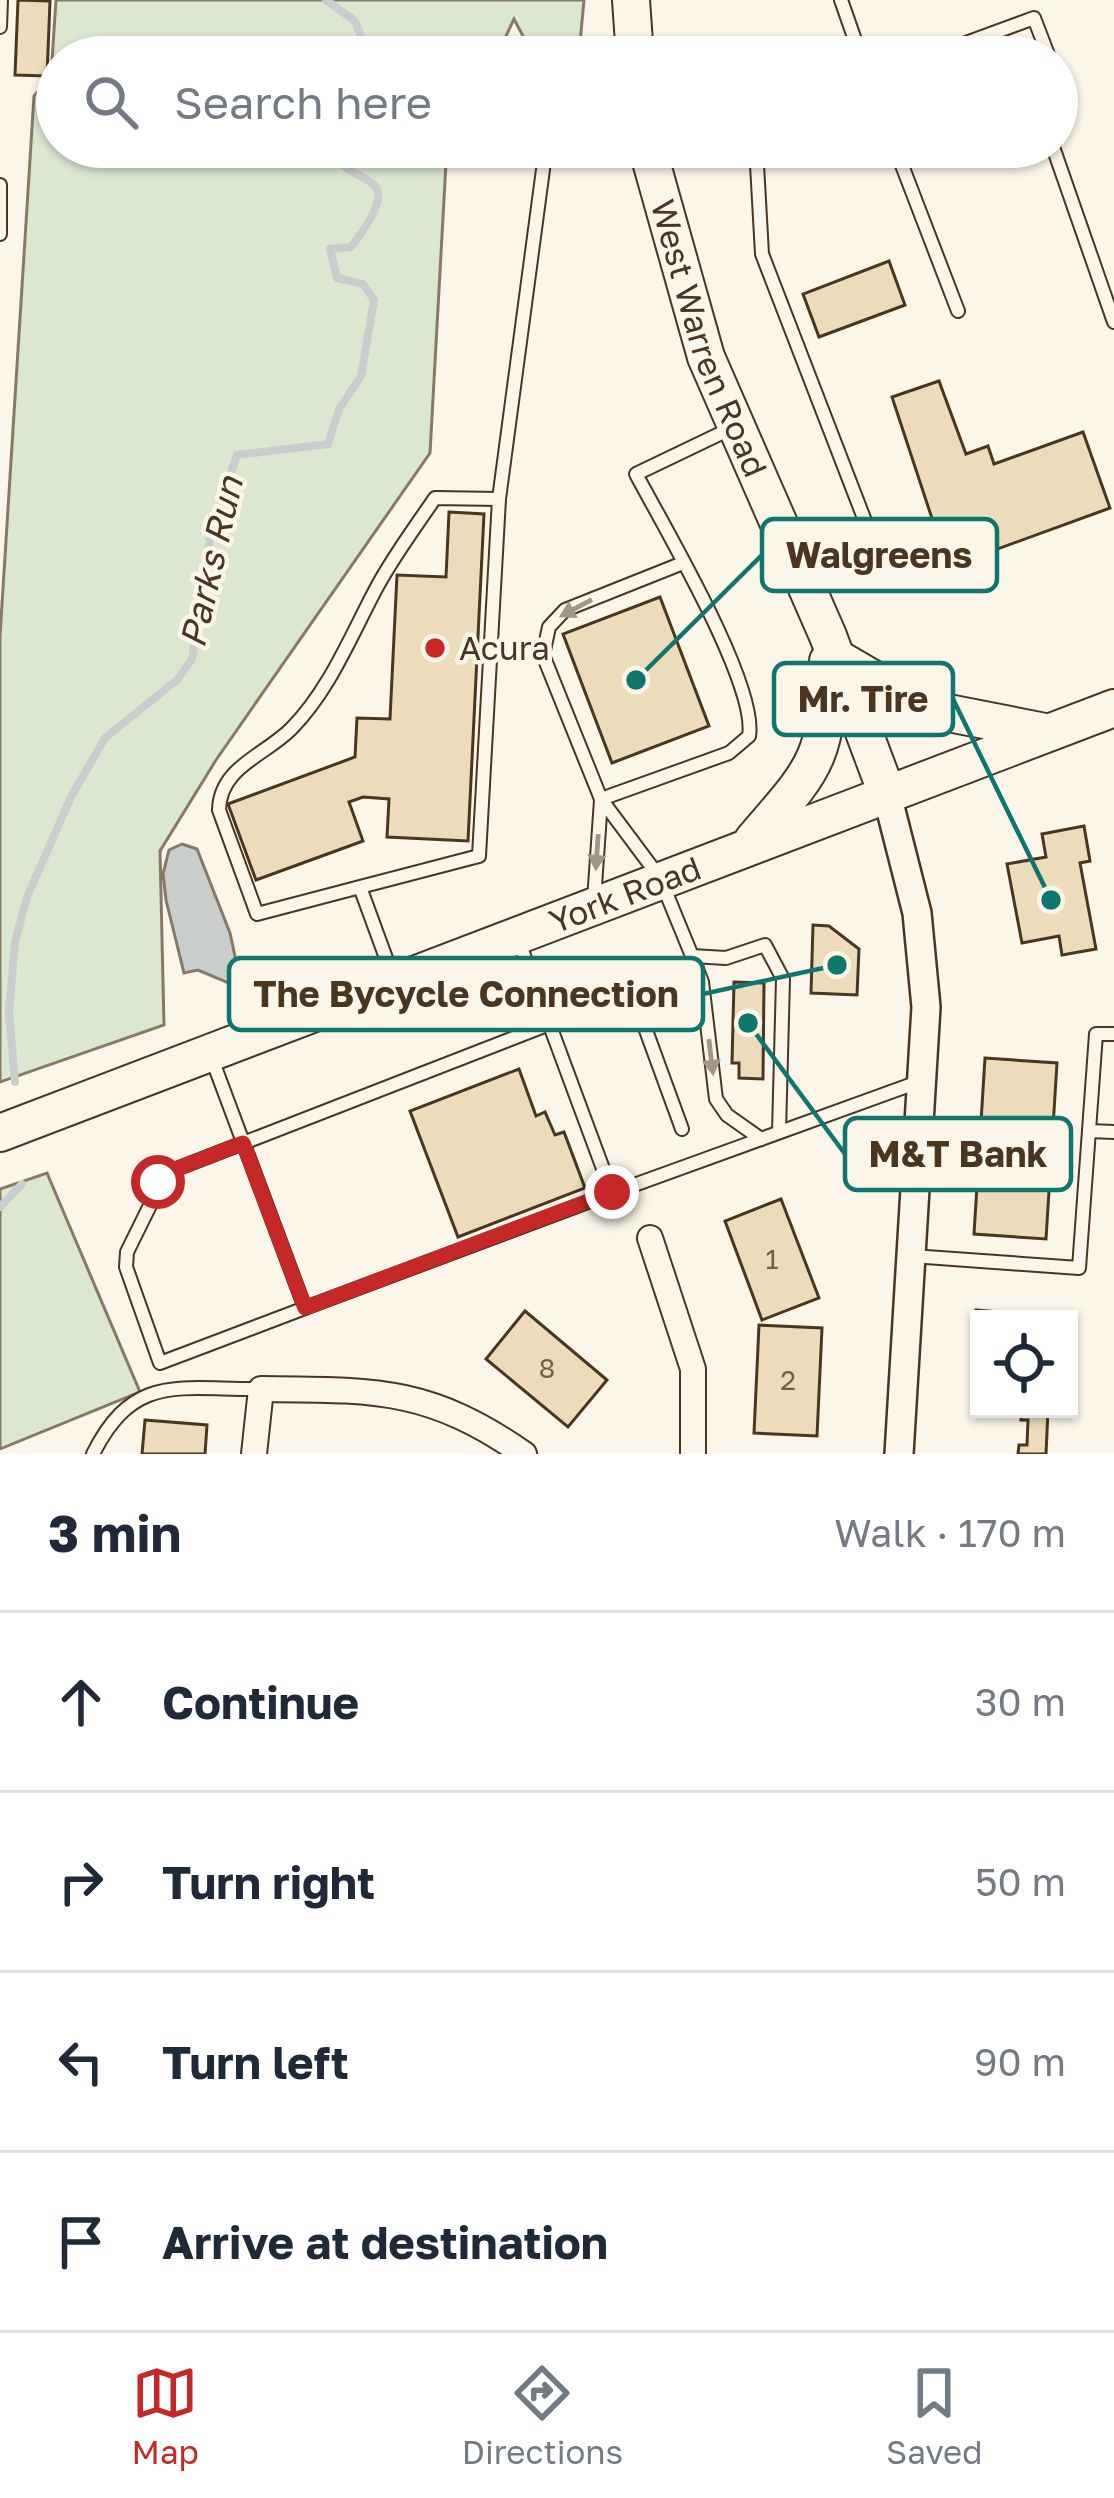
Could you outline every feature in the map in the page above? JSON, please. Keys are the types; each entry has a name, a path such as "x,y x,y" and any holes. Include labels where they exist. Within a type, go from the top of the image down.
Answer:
{"main road":[{"path":"631,0 634,36"},
{"name":"West Warren Road","path":"652,168 686,296 733,428 833,647 886,791"},
{"path":"751,843 801,784 823,747 833,647 923,708 1046,733"},
{"name":"York Road","path":"0,1133 886,791 1114,708"}],"street":[{"path":"886,791 917,913 926,1007 899,1454"},
{"path":"650,1238 693,1370 693,1454"},
{"path":"254,1454 262,1389 368,1390 410,1396 447,1407 524,1454"}],"lane":[{"path":"0,27 2,0"},
{"path":"841,0 854,36"},
{"path":"987,36 1034,19 1041,36"},
{"path":"499,499 435,498 380,581 342,656 292,728 226,779 219,810 257,914 478,856 499,499 543,168"},
{"path":"757,168 762,254 867,526"},
{"path":"903,168 958,310"},
{"path":"1060,168 1114,322"},
{"path":"0,185 0,234"},
{"path":"601,799 729,753 749,736 748,706 683,563 636,474 733,428"},
{"path":"683,563 565,610 549,627 543,655 601,799 660,878 692,956 702,982 716,1099 728,1115 760,1139"},
{"path":"593,904 601,799"},
{"path":"360,886 394,981"},
{"path":"516,934 612,1192"},
{"path":"692,956 726,958 765,945 776,962 783,979 779,1132"},
{"path":"682,1129 632,992 166,1173 127,1252 136,1300 160,1363 925,1079"},
{"path":"911,1256 1079,1268 1096,1034 1114,1034"},
{"path":"209,1052 305,1308"},
{"path":"1089,1131 1114,1132"},
{"path":"93,1454 117,1412 140,1395 262,1389"}],"green space":[{"path":"56,0 584,0 581,36 523,36 514,19 506,36 54,36"},
{"path":"34,96 36,168 446,168 430,453 216,760 160,851 164,1025 0,1082 0,636"},
{"path":"47,1173 140,1392 0,1449 0,1189"}],"shaded area":[{"path":"182,844 197,849 230,933 239,975 231,984 198,970 184,973 163,874 169,850"}],"building":[{"path":"18,0 50,1 49,36 36,36 36,76 15,75"},
{"path":"889,261 905,305 819,337 803,294"},
{"path":"939,381 966,454 988,446 994,464 1083,432 1110,508 948,567 892,397"},
{"name":"Acura","path":"449,512 484,514 468,841 387,837 389,799 363,797 349,802 363,841 256,880 228,804 355,757 357,718 390,719 397,575 446,577"},
{"path":"660,597 709,726 612,763 563,634"},
{"path":"1084,826 1090,861 1080,863 1096,949 1062,955 1059,936 1022,943 1007,864 1046,857 1042,834"},
{"path":"813,925 829,926 859,949 857,995 811,993"},
{"path":"734,982 764,983 763,1079 739,1078 739,1063 732,1063"},
{"path":"985,1058 1057,1063 1046,1239 974,1234"},
{"path":"519,1069 536,1116 545,1112 555,1135 564,1132 585,1188 458,1237 410,1111"},
{"path":"781,1199 819,1298 762,1320 725,1221"},
{"path":"525,1311 607,1380 568,1427 486,1359"},
{"path":"759,1325 822,1328 817,1436 754,1433"},
{"path":"1048,1418 1046,1454 1018,1454 1019,1445 1027,1445 1028,1420 1021,1420"},
{"path":"145,1420 207,1425 205,1454 142,1454"}],"waterway":[{"name":"Parks Run","path":"326,0 355,21 361,36"},
{"name":"Parks Run","path":"15,1082 9,1012 15,942 27,897 71,797 105,738 178,679 192,659 211,532 237,455 328,444 339,409 361,376 374,300 363,284 337,278 330,249 351,247 369,220 377,190 347,168"},
{"name":"Parks Run","path":"0,1207 22,1184"}],"place":[{"name":"Acura","path":"435,648"},
{"name":"Walgreens","path":"636,680"},
{"name":"Mr. Tire","path":"1051,900"},
{"name":"The Bycycle Connection","path":"837,965"},
{"name":"M&T Bank","path":"748,1023"}],"route":[{"path":"158,1182 166,1173 243,1143 305,1308 612,1192"}]}
